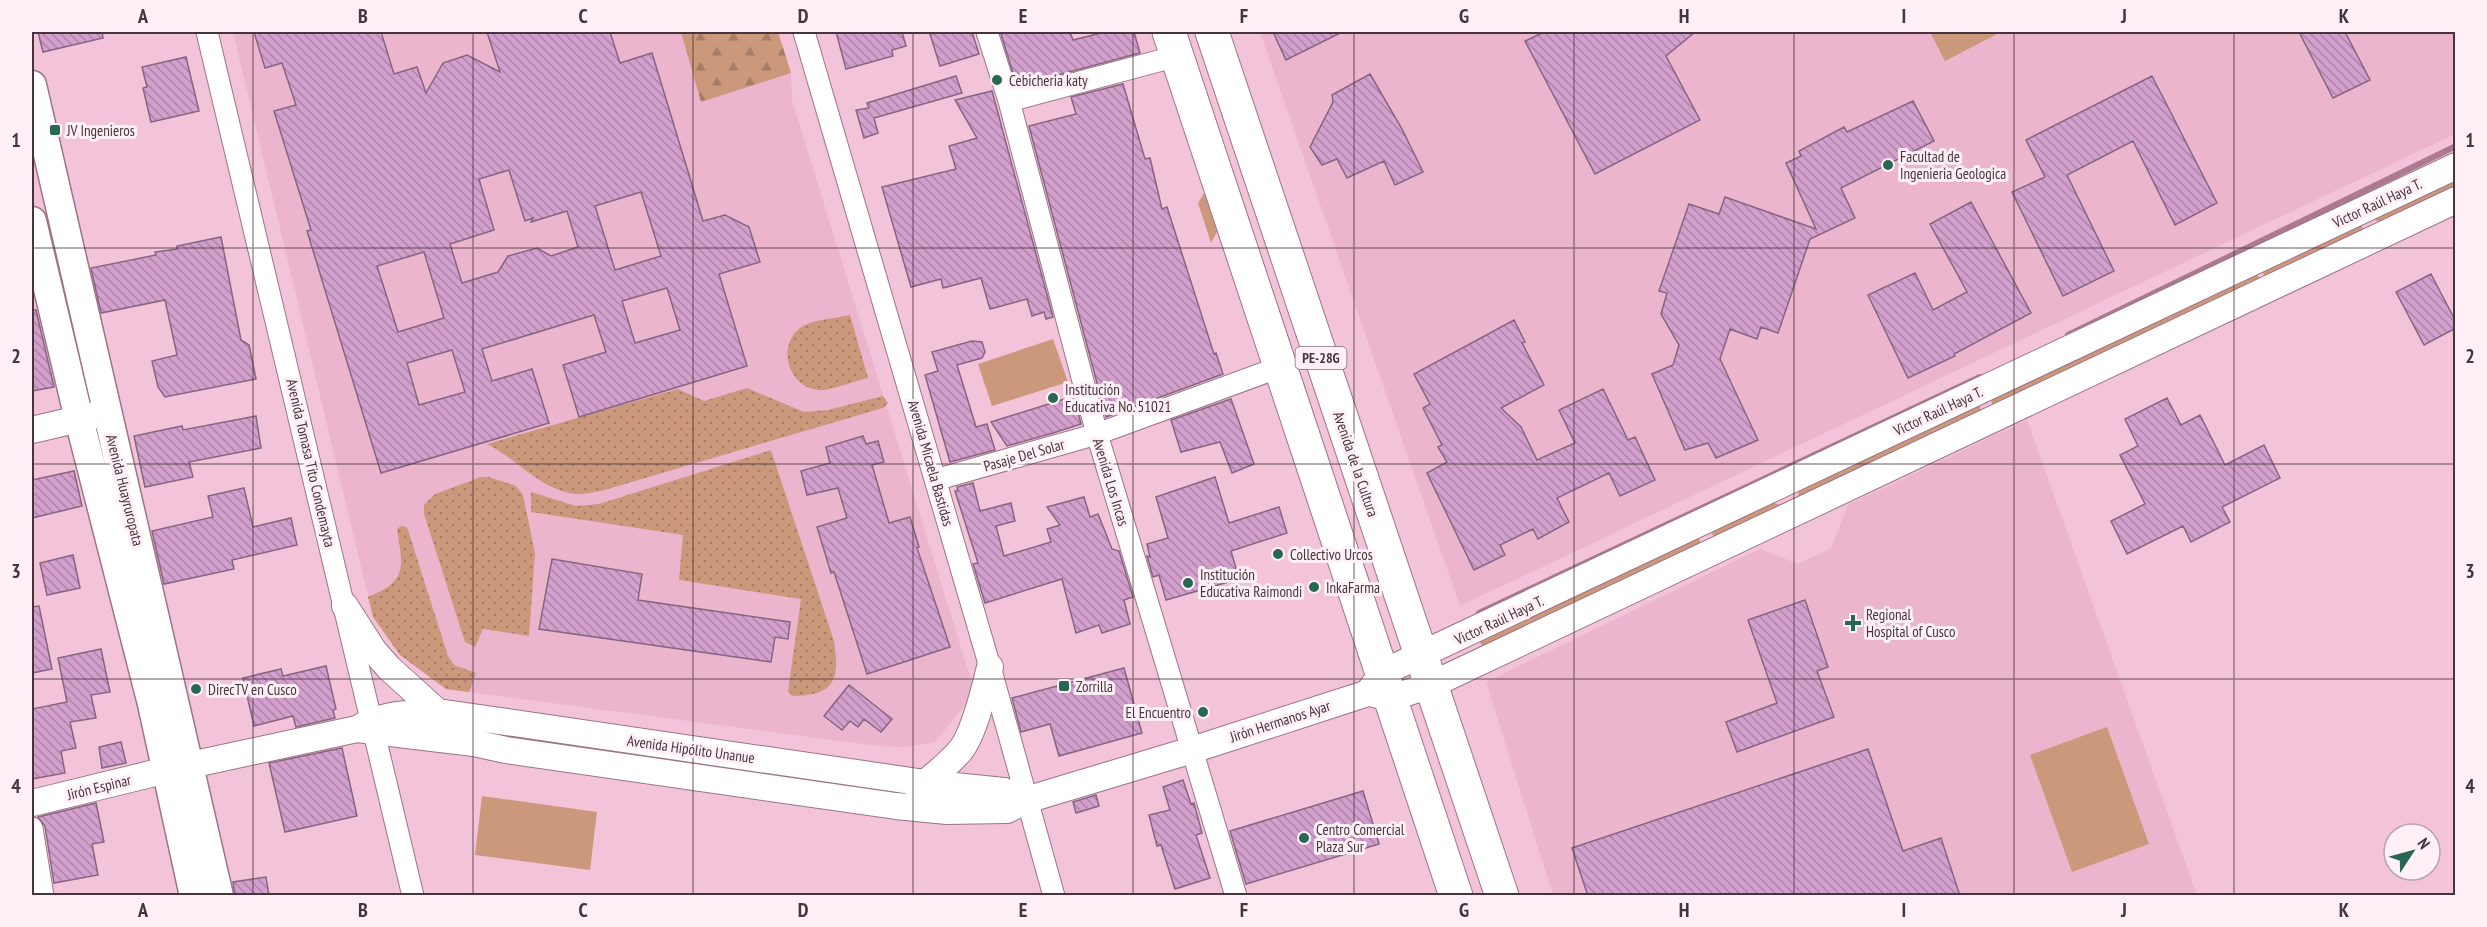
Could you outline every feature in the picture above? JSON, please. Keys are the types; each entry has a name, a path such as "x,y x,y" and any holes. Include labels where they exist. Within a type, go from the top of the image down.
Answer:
{"highway":[{"name":"Avenida de la Cultura","path":"1212,32 1502,896"},
{"name":"PE-28G","path":"1173,44 1280,367 1380,688"},
{"path":"1380,688 1456,896"}],"main road":[{"name":"Avenida Huayruropata","path":"32,85 92,416"},
{"name":"Avenida Huayruropata","path":"32,221 92,416 179,767 219,896"},
{"name":"Avenida Huayruropata","path":"179,767 194,896"}],"street":[{"name":"Avenida Tomasa Tito Condemayta","path":"207,32 345,606 368,727 413,896"},
{"name":"Avenida Micaela Bastidas","path":"804,32 990,667 1054,896"},
{"name":"Avenida Los Incas","path":"987,32 1009,101 1097,434 1236,896"},
{"path":"1009,101 1173,44"},
{"name":"Victor Raúl Haya T.","path":"1426,671 2456,166"},
{"name":"Victor Raúl Haya T.","path":"1426,671 2456,200"},
{"path":"2363,210 2376,238"},
{"name":"Pasaje Del Solar","path":"935,480 1097,434 1280,367"},
{"path":"32,430 92,416"},
{"path":"345,606 374,651 389,668 474,743"},
{"path":"896,806 961,750 984,691 990,667"},
{"name":"Jirón Hermanos Ayar","path":"1192,750 1426,671"},
{"name":"Avenida Hipólito Unanue","path":"179,767 368,727 394,715 438,712 925,783 1004,791 1026,800"},
{"name":"Avenida Hipólito Unanue","path":"368,727 506,750 896,806 947,811 1007,810 1026,800 1192,750"},
{"name":"Jirón Espinar","path":"32,803 179,767"},
{"path":"32,828 44,896"}],"shaded area":[{"path":"233,32 778,32 791,73 792,100 975,693 935,742 904,747 878,746 446,689 400,655 373,617"},
{"path":"1260,32 2455,32 2455,134 1460,606"},
{"name":"Regional Hospital of Cusco","path":"2027,420 2197,895 1553,895 1486,682 1760,549 1798,564 1831,548 1848,505"}],"green space":[{"path":"681,32 778,32 791,73 701,102"},
{"path":"1930,32 2001,32 1945,61"},
{"path":"2455,175 2455,189 2382,223 2375,220 2376,213"},
{"path":"1208,187 1221,225 1211,243 1198,203"},
{"path":"2358,223 2362,226 2363,232 2266,279 2261,269"},
{"path":"2256,271 2261,282 1995,410 1990,398"},
{"path":"850,315 868,378 824,390 808,387 799,381 792,373 788,362 790,341 796,332 810,323"},
{"path":"1053,339 1068,382 992,406 978,364"},
{"path":"747,388 804,412 828,410 883,396 888,403 883,408 601,491 583,494 564,492 552,487 487,444 678,389 704,401"},
{"path":"1977,402 1984,415 1805,502 1798,496 1799,489"},
{"path":"771,450 834,641 835,676 826,689 818,693 792,696 788,691 801,599 679,580 683,535 531,512 531,492 576,506 599,504"},
{"path":"481,477 489,477 516,486 523,495 535,553 529,636 483,629 475,647 465,642 424,514 424,505 435,494"},
{"path":"1769,501 1780,505 1777,516 1717,544 1710,529"},
{"path":"401,526 408,530 448,656 454,665 476,673 469,692 446,689 400,655 373,617 368,597 390,585 400,571 401,553 397,529"},
{"path":"1697,535 1704,550 1485,652 1479,640"},
{"path":"2107,727 2149,844 2072,872 2030,755"},
{"path":"482,796 597,812 590,870 475,855"}],"building":[{"path":"38,32 102,32 103,38 43,52"},
{"path":"254,32 381,32 394,74 417,67 426,93 443,63 467,55 500,72 487,32 610,32 620,63 652,53 703,221 725,215 749,227 760,262 719,274 747,366 579,417 563,365 606,352 594,315 482,349 492,381 532,369 549,423 381,473 307,231 311,230 274,111 296,105 282,63 265,68","holes":["509,170 525,221 533,218 531,222 567,211 578,247 551,256 537,248 508,256 498,272 462,283 450,244 494,230 479,179","641,192 661,256 615,270 595,206","424,252 444,318 398,332 377,266","667,288 680,330 635,343 622,301","452,350 465,392 419,405 407,363"]},
{"path":"836,32 902,32 906,46 892,50 893,56 846,69"},
{"path":"972,32 979,54 940,66 930,34"},
{"path":"1070,32 1073,40 1105,32 1134,32 1140,53 1017,86 1001,34"},
{"path":"1273,32 1342,32 1286,60"},
{"path":"1544,32 1695,32 1666,56 1700,120 1595,174 1525,41"},
{"path":"2299,32 2345,32 2370,80 2333,98"},
{"path":"186,57 199,111 151,122 143,88 147,87 142,67"},
{"path":"1370,74 1402,129 1423,172 1395,185 1384,161 1347,178 1337,159 1322,165 1310,147 1333,102 1332,95"},
{"path":"956,76 962,93 874,118 878,133 864,138 856,110 869,108 867,103"},
{"path":"2152,76 2217,203 2175,225 2133,141 2067,175 2114,271 2063,296 2012,192 2045,177 2026,140"},
{"path":"1123,84 1145,159 1150,158 1162,209 1167,207 1214,354 1216,353 1223,374 1106,417 1029,126 1076,114 1071,97"},
{"path":"992,91 1053,317 1046,319 1044,312 1032,316 1027,299 990,309 981,278 943,288 941,279 911,287 882,187 956,169 949,146 977,138 955,100"},
{"path":"1913,101 1934,141 1841,188 1855,218 1810,239 1778,333 1761,327 1757,339 1730,329 1720,359 1758,440 1716,458 1708,443 1685,450 1652,374 1673,365 1679,345 1661,314 1667,293 1659,291 1689,204 1719,214 1725,197 1816,229 1786,163 1801,156 1799,151 1844,127 1847,132"},
{"path":"1971,202 2031,313 1954,354 1955,356 1908,378 1868,295 1915,273 1933,310 1967,292 1930,224"},
{"path":"221,237 241,340 249,345 256,379 165,397 158,387 152,361 177,355 165,300 101,313 91,268 156,255 155,252 177,249 177,246"},
{"path":"2431,274 2456,322 2456,328 2424,345 2396,292"},
{"path":"32,310 36,310 54,387 32,391"},
{"path":"1514,320 1525,342 1522,343 1544,385 1501,408 1521,427 1537,460 1575,443 1559,410 1603,389 1628,440 1635,437 1655,480 1620,496 1609,473 1557,498 1569,522 1538,539 1533,529 1500,545 1505,555 1474,570 1427,473 1447,462 1438,447 1442,445 1423,408 1430,404 1414,374"},
{"path":"972,341 982,342 985,352 982,358 957,365 976,427 987,424 995,450 950,462 925,375 938,371 932,352"},
{"path":"1074,396 1081,424 1053,433 1007,446 991,422"},
{"path":"2167,398 2181,425 2200,415 2225,465 2264,445 2280,478 2222,507 2230,522 2191,542 2183,526 2127,554 2111,521 2145,504 2120,455 2138,446 2125,419"},
{"path":"1231,399 1254,464 1232,473 1220,442 1181,452 1171,420"},
{"path":"256,416 261,448 189,462 193,477 145,487 134,436 182,426 183,430"},
{"path":"863,436 866,444 878,441 884,462 872,465 889,523 910,517 919,547 917,548 950,647 867,674 817,527 847,518 838,488 807,495 801,471 830,463 826,447"},
{"path":"74,471 82,506 32,518 32,480"},
{"path":"1215,477 1229,523 1279,507 1287,533 1231,551 1239,579 1166,600 1159,575 1153,577 1147,556 1150,557 1147,544 1168,538 1156,497"},
{"path":"973,483 980,511 1011,503 1015,521 996,526 1004,556 1051,542 1047,529 1060,525 1047,507 1084,497 1090,517 1098,514 1112,549 1119,551 1133,597 1124,600 1130,624 1102,633 1099,625 1076,633 1062,579 985,603 973,564 978,563 955,491 958,491 957,487"},
{"path":"244,488 253,527 291,518 297,545 232,560 234,569 164,584 152,531 213,517 208,496"},
{"path":"73,555 80,588 47,595 40,563"},
{"path":"552,559 642,574 638,600 790,622 788,639 775,637 771,662 539,629"},
{"path":"1805,600 1828,667 1817,671 1834,717 1737,752 1726,722 1777,703 1748,620"},
{"path":"39,606 52,669 32,673 32,607"},
{"path":"101,649 110,692 91,695 96,718 70,722 76,748 61,751 65,773 32,779 32,709 67,702 58,658"},
{"path":"326,666 336,709 333,710 335,718 296,727 293,716 254,726 243,678 281,669 283,676"},
{"path":"1124,668 1142,733 1059,756 1050,724 1021,732 1012,698"},
{"path":"849,685 892,719 881,732 864,719 858,727 850,721 842,730 824,716"},
{"path":"121,742 126,763 102,768 99,747"},
{"path":"342,748 357,816 285,832 269,763"},
{"path":"1868,749 1903,851 1941,838 1960,896 1588,896 1572,848"},
{"path":"1183,780 1191,804 1194,803 1202,833 1196,835 1210,878 1175,889 1161,845 1157,846 1149,815 1170,810 1163,787"},
{"name":"Centro Comercial Plaza Sur","path":"1363,791 1379,844 1246,884 1230,831"},
{"path":"1096,795 1099,806 1076,813 1073,802"},
{"path":"96,803 104,842 92,844 98,875 54,883 45,826 38,817"},
{"path":"266,877 269,896 235,896 233,882"}],"waterway":[{"path":"2068,335 2456,146"},
{"path":"1479,613 1980,377"}],"place":[{"name":"Cebicheria katy","path":"997,80"},
{"name":"JV Ingenieros","path":"55,130"},
{"name":"Facultad de Ingenieria Geologica","path":"1888,165"},
{"name":"Institución Educativa No. 51021","path":"1053,398"},
{"name":"Collectivo Urcos","path":"1278,554"},
{"name":"Institución Educativa Raimondi","path":"1188,583"},
{"name":"InkaFarma","path":"1314,587"},
{"name":"Regional Hospital of Cusco","path":"1853,623"},
{"name":"Zorrilla","path":"1064,686"},
{"name":"DirecTV en Cusco","path":"196,689"},
{"name":"El Encuentro","path":"1203,712"},
{"name":"Centro Comercial Plaza Sur","path":"1304,838"}]}
